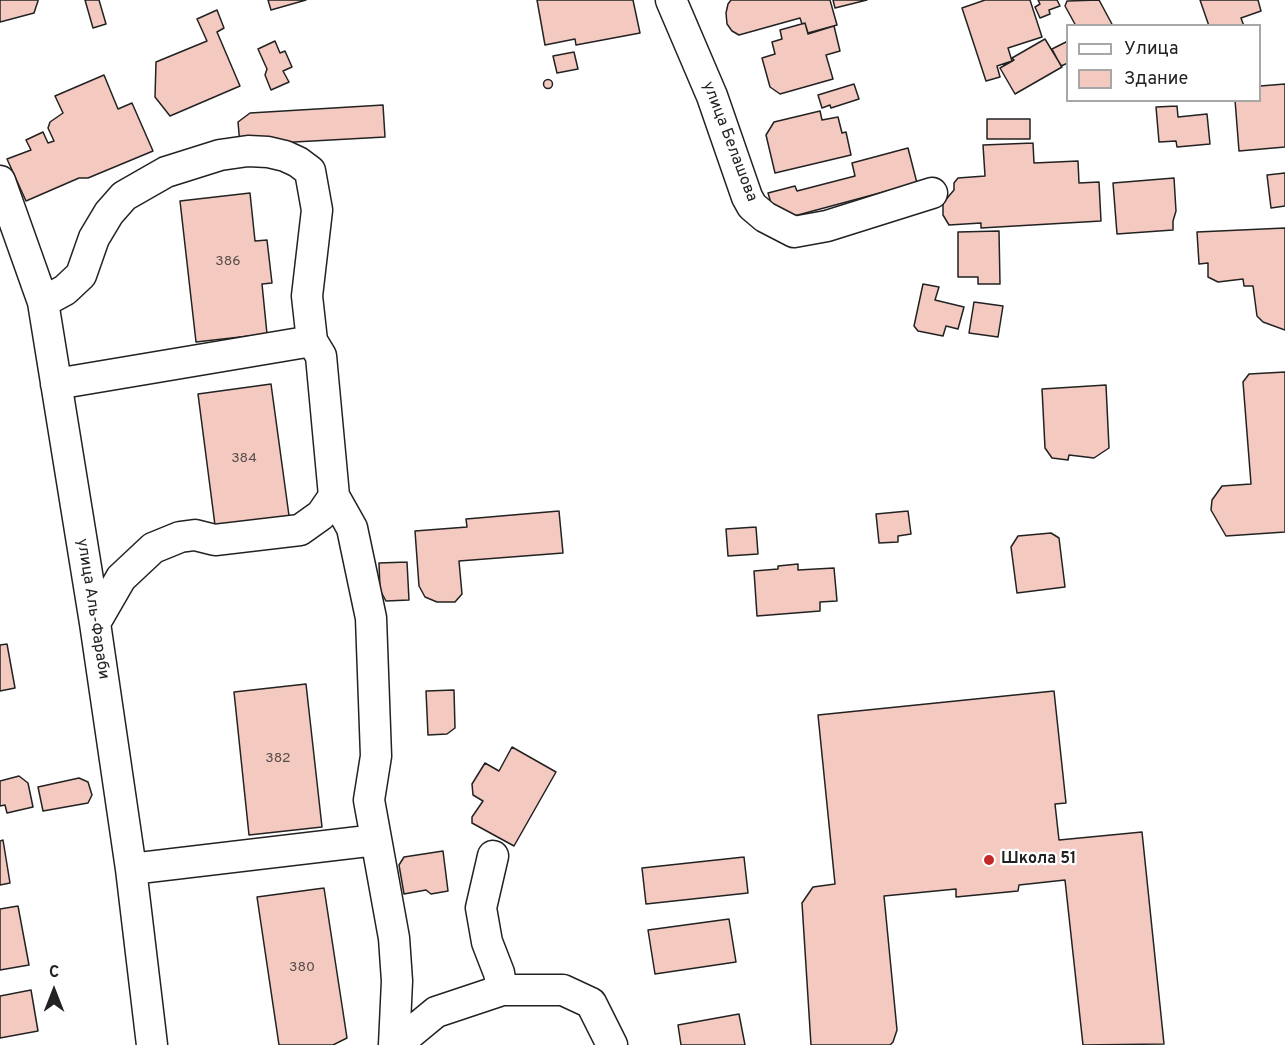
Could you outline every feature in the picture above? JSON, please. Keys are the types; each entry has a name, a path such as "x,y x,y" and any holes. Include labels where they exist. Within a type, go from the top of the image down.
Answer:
{"street":[{"name":"улица Белашова","path":"671,0 712,96 747,197 765,217 794,232 827,226 932,193"},
{"path":"43,302 65,290 81,275 94,238 109,213 124,196 166,172 220,155 248,151 268,152 298,162 310,171 317,210 307,296 312,341 321,356 334,496 352,528 371,618 376,756 369,800 394,938 397,981 395,1045"},
{"name":"улица Аль-Фараби","path":"0,181 43,302 95,622 131,869 152,1045"},
{"path":"56,384 312,341"},
{"path":"95,622 121,578 153,548 180,537 195,535 215,540 300,530 321,515 334,496"},
{"path":"131,869 376,840"},
{"path":"493,856 481,908 487,942 499,973 502,990"},
{"path":"395,1045 436,1012 502,990 563,990 591,1003 612,1045"}],"building":[{"path":"0,0 38,1 34,13 0,22"},
{"path":"85,0 99,0 106,24 93,28"},
{"path":"268,0 306,0 271,10"},
{"path":"537,0 633,0 640,33 576,45 575,39 545,45"},
{"path":"731,0 830,0 837,25 808,33 805,23 802,24 800,18 739,35 727,24 726,13"},
{"path":"833,0 867,0 835,8"},
{"path":"985,0 1030,0 1042,37 1008,48 1012,61 997,66 1000,77 986,81 962,8"},
{"path":"1038,0 1057,0 1060,6 1049,10 1050,14 1040,18 1035,7 1040,4"},
{"path":"1099,0 1112,24 1075,24 1065,6 1067,1"},
{"path":"1200,0 1258,0 1261,11 1241,18 1243,24 1208,24"},
{"path":"217,10 224,28 217,32 240,86 170,116 155,97 156,62 207,41 197,19"},
{"path":"805,23 808,34 834,26 840,51 826,55 833,79 780,94 770,87 762,58 775,54 772,42 782,39 780,30"},
{"path":"1045,39 1062,67 1015,94 1000,68 1014,60 1012,58"},
{"path":"275,41 280,53 285,51 292,67 283,71 289,82 271,90 265,75 267,69 258,49"},
{"path":"1066,42 1066,64 1061,66 1052,49"},
{"path":"574,52 578,69 557,73 553,56"},
{"path":"104,75 118,109 132,103 153,151 88,178 79,178 26,201 7,159 31,150 26,140 43,132 48,143 54,141 48,128 50,122 63,113 55,96"},
{"path":"548,79 553,84 548,89 543,84"},
{"path":"854,84 859,99 831,108 830,105 822,108 818,95"},
{"path":"1285,84 1285,147 1239,151 1235,102 1261,102 1261,86"},
{"path":"383,105 385,137 240,145 238,122 250,113"},
{"path":"1177,106 1178,117 1207,114 1210,144 1177,147 1176,141 1159,142 1156,107"},
{"path":"820,111 822,120 838,117 842,133 846,132 851,155 775,173 766,135 774,122"},
{"path":"987,119 1030,119 1030,139 987,139"},
{"path":"1033,143 1034,163 1078,161 1079,183 1099,182 1101,221 981,228 981,223 949,225 943,215 943,203 954,190 954,183 958,178 985,176 983,145"},
{"path":"908,148 917,183 783,219 774,213 768,193 795,186 797,191 855,176 852,163"},
{"path":"1285,173 1285,206 1271,208 1267,175"},
{"path":"1174,178 1176,211 1173,230 1117,234 1113,183"},
{"path":"250,193 255,241 267,240 272,283 262,284 267,334 196,342 180,201"},
{"path":"1285,228 1285,330 1263,322 1257,316 1253,286 1244,286 1243,279 1218,282 1208,277 1208,263 1199,264 1197,232"},
{"path":"999,231 1000,284 978,284 978,277 958,277 958,232"},
{"path":"923,284 939,287 935,300 964,307 958,329 946,326 943,336 918,331 914,326"},
{"path":"974,302 1003,306 998,337 969,333"},
{"path":"1285,372 1285,532 1226,536 1211,510 1212,500 1222,486 1251,484 1243,382 1249,374"},
{"path":"271,384 290,523 216,533 198,394"},
{"path":"1106,385 1109,448 1094,458 1069,455 1068,460 1052,458 1045,448 1042,389"},
{"path":"559,511 563,553 459,561 462,594 455,602 437,602 425,597 419,586 415,531 467,527 466,519"},
{"path":"908,511 911,534 898,536 898,542 879,543 876,514"},
{"path":"756,527 758,554 728,556 726,529"},
{"path":"1051,533 1059,538 1065,587 1017,593 1011,547 1018,536"},
{"path":"407,562 409,600 386,601 380,590 379,563"},
{"path":"798,564 798,570 834,568 837,601 820,602 820,611 757,616 754,571"},
{"path":"7,644 15,688 0,691 0,645"},
{"path":"306,684 322,827 249,835 234,692"},
{"path":"454,690 455,728 447,734 428,735 426,691"},
{"name":"Школа 51","path":"1054,691 1066,803 1055,804 1059,840 1142,832 1164,1044 1083,1045 1065,880 1019,885 1018,891 956,897 956,889 884,896 897,1030 893,1042 890,1045 811,1045 802,903 813,887 835,884 818,715"},
{"path":"512,747 556,772 514,846 472,823 472,817 483,801 473,795 472,784 485,763 499,771"},
{"path":"19,776 28,783 33,807 7,813 5,805 0,806 0,781"},
{"path":"79,778 88,782 92,795 88,803 43,811 38,787"},
{"path":"3,840 10,883 0,885 0,841"},
{"path":"443,851 448,891 431,894 426,890 404,894 399,865 404,857"},
{"path":"744,857 748,893 646,904 642,868"},
{"path":"324,888 347,1038 333,1045 279,1045 257,897"},
{"path":"18,906 29,965 0,970 0,909"},
{"path":"729,919 736,962 655,974 648,930"},
{"path":"31,990 38,1031 0,1038 0,996"},
{"path":"739,1014 745,1045 681,1045 678,1025"}],"place":[{"name":"Школа 51","path":"989,860"}]}
